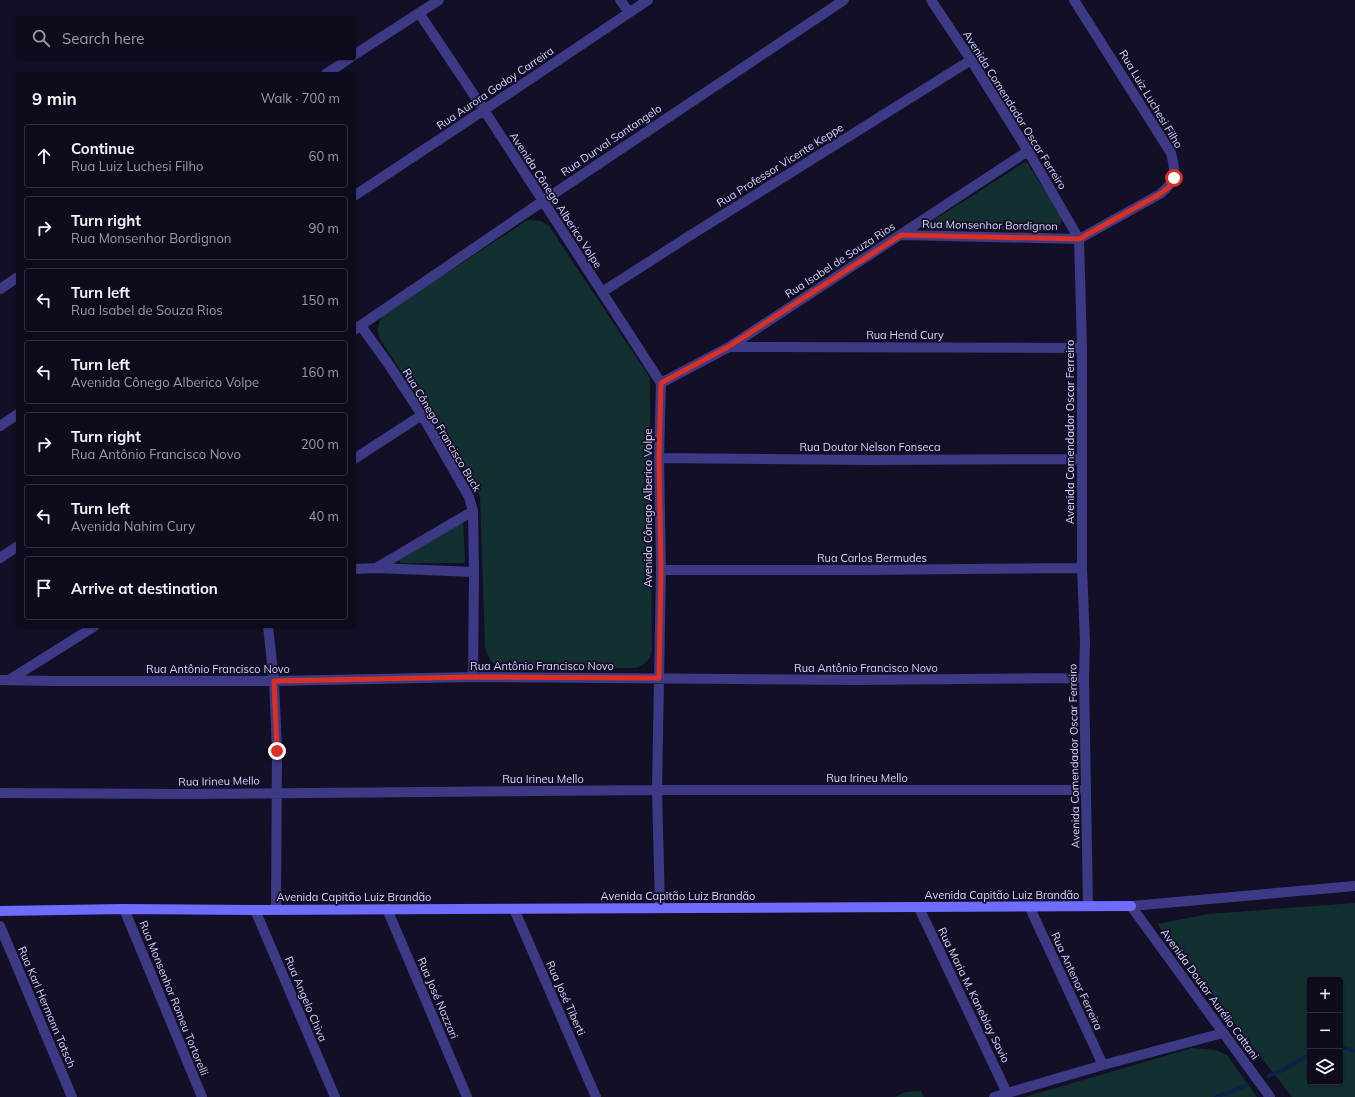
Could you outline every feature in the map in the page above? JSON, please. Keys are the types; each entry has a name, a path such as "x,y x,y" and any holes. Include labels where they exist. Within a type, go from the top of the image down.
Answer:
{"main road":[{"name":"Avenida Capitão Luiz Brandão","path":"0,911 124,909 254,910 1131,906"}],"street":[{"path":"356,54 438,0"},
{"path":"620,0 629,12"},
{"name":"Rua Aurora Godoy Carreira","path":"356,195 648,0"},
{"name":"Rua Durval Santangelo","path":"358,328 543,201 844,0"},
{"name":"Avenida Comendador Oscar Ferreiro","path":"931,0 1028,150 1079,239 1082,348 1082,568 1085,642 1084,678 1088,906"},
{"name":"Rua Luiz Luchesi Filho","path":"1074,0 1171,153 1175,166 1174,178 1169,187 1160,194 1079,239"},
{"name":"Avenida Cônego Alberico Volpe","path":"419,13 484,110 661,383 659,458 661,570 657,790 660,907"},
{"path":"329,72 347,60"},
{"name":"Rua Professor Vicente Keppe","path":"602,292 971,60"},
{"name":"Rua Isabel de Souza Rios","path":"661,383 728,347 901,235 1028,150"},
{"name":"Rua Monsenhor Bordignon","path":"901,235 1079,239"},
{"path":"0,289 16,278"},
{"name":"Rua Cônego Francisco Buck","path":"358,328 387,362 422,415 469,497 473,511 474,677"},
{"name":"Rua Hend Cury","path":"728,347 1082,348"},
{"path":"0,426 16,415"},
{"path":"356,458 422,415"},
{"name":"Rua Doutor Nelson Fonseca","path":"659,458 860,460 1082,458"},
{"path":"376,568 473,511"},
{"path":"0,558 16,547"},
{"path":"356,569 376,568 474,572"},
{"name":"Rua Carlos Bermudes","path":"661,570 1082,568"},
{"path":"5,680 92,628"},
{"path":"268,628 274,681 277,751 276,909"},
{"name":"Rua Antônio Francisco Novo","path":"5,680 274,681 474,677 855,680 1084,678"},
{"name":"Rua Irineu Mello","path":"0,793 184,794 657,790 1086,790"},
{"name":"Avenida Capitão Luiz Brandão","path":"1131,906 1355,886"},
{"name":"Rua Antenor Ferreira","path":"1029,906 1103,1065"},
{"name":"Avenida Doutor Aurélio Cattani","path":"1131,906 1270,1097"},
{"name":"Rua Maria M. Kaneblay Savio","path":"919,908 1007,1093"},
{"name":"Rua Monsenhor Romeu Tortorelli","path":"124,909 202,1097"},
{"name":"Rua José Nazzari","path":"387,909 467,1097"},
{"name":"Rua José Tiberti","path":"514,909 596,1097"},
{"name":"Rua Angelo Chiva","path":"254,910 335,1097"},
{"name":"Rua Karl Hermann Tatsch","path":"0,926 72,1097"},
{"path":"994,1097 1103,1065 1223,1033"}],"green space":[{"path":"1025,162 1028,164 1059,213 1061,224 1058,228 1053,231 933,229 928,227 934,220"},
{"path":"526,221 541,221 549,226 650,378 652,651 647,662 636,668 504,669 497,666 491,660 487,654 485,646 480,496 476,487 380,339 378,332 380,320 384,314"},
{"path":"463,520 464,563 401,563 399,561 400,559"},
{"path":"1355,903 1355,1097 1292,1097 1157,924 1208,914"},
{"path":"1192,1048 1216,1050 1227,1055 1257,1097 1025,1097"},
{"path":"921,1091 924,1097 895,1097 905,1092"}],"waterway":[{"path":"1343,1047 1355,1051"},
{"path":"1269,1076 1281,1071 1307,1056"},
{"path":"1216,1097 1247,1085"}],"route":[{"path":"277,751 274,681 474,677 659,678 661,570 659,458 661,383 728,347 901,235 1079,239 1160,194 1169,187 1174,178"}]}
